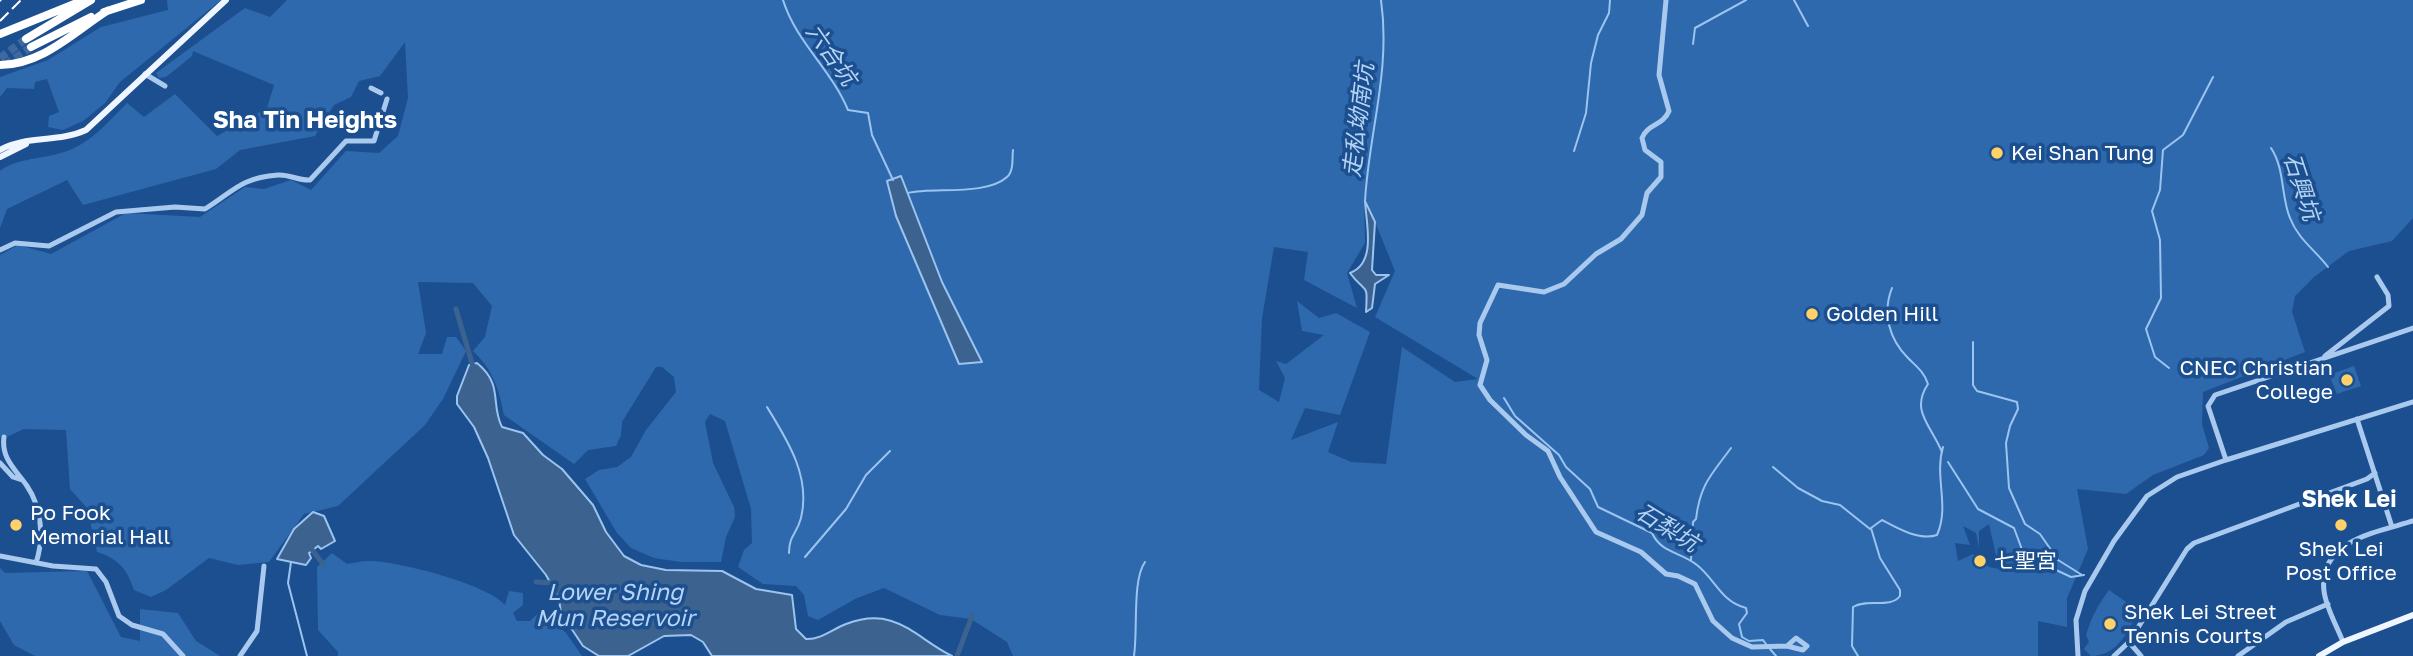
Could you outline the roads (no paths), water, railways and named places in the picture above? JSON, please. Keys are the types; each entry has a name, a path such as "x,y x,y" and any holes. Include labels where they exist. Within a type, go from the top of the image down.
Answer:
{"highway":[{"path":"0,34 84,0"},
{"path":"91,0 29,43 141,0"},
{"path":"0,65 19,63 40,56 107,11"}],"main road":[{"path":"0,150 18,143 69,137 86,130 226,0"},
{"path":"0,157 15,148 38,141"},
{"path":"2319,656 2343,642 2413,615"}],"street":[{"path":"1666,0 1659,78 1668,103 1668,113 1660,123 1645,130 1642,138 1645,150 1662,163 1661,177 1647,193 1642,215 1621,239 1596,254 1564,284 1544,292 1498,285 1480,323 1479,335 1487,360 1480,385 1490,400 1524,434 1548,451 1559,477 1596,532 1644,554 1666,574 1695,584 1713,621 1732,638 1752,647 1787,646"},
{"path":"145,74 165,86"},
{"path":"371,88 381,93"},
{"path":"0,250 15,243 49,246 116,212 175,207 205,209 239,183 251,180 280,174 310,180 346,141 374,141 387,99"},
{"path":"2323,359 2389,306 2388,295 2377,277"},
{"path":"2226,460 2208,406 2212,397 2413,328"},
{"path":"2342,342 2344,350"},
{"path":"2078,656 2076,620 2085,591 2140,503 2163,484 2226,460 2413,402"},
{"path":"2357,419 2392,527"},
{"path":"4,437 7,459 30,491 41,523 36,563"},
{"path":"0,463 13,477 22,480"},
{"path":"2114,656 2129,642 2194,543 2367,479 2375,473"},
{"path":"2343,642 2324,591 2326,571 2340,548 2356,539 2413,520"},
{"path":"0,556 36,563 96,569 106,582 118,616 132,625 163,634 183,656"},
{"path":"240,656 257,631 262,608 261,575 264,566"},
{"path":"2238,656 2286,622 2328,604"},
{"path":"2129,642 2141,656"}],"water":[{"path":"901,176 942,282 982,362 959,364 896,216 887,181"},
{"path":"1365,201 1375,222 1372,270 1376,275 1389,275 1375,284 1372,308 1366,312 1366,291 1350,273 1364,261 1367,252"},
{"name":"Lower Shing Mun Reservoir","path":"477,363 491,379 502,427 523,433 543,455 562,469 593,505 606,532 624,556 641,565 666,570 722,571 756,589 792,595 796,629 806,639 821,636 863,619 878,618 904,626 952,656 712,656 703,642 691,635 664,636 628,656 599,656 583,646 561,613 559,599 546,575 514,535 488,458 474,427 457,404 457,396 469,365"},
{"path":"313,512 324,516 335,541 321,549 318,546 309,553 311,558 306,565 277,559 294,529"}],"waterway":[{"name":"六合坑","path":"783,0 796,29 841,95 848,110 868,113 872,135 893,180"},
{"name":"走私坳南坑","path":"1365,201 1383,52 1381,0"},
{"path":"1574,151 1586,113 1591,63 1598,35 1609,13 1610,0"},
{"path":"1693,44 1695,28 1746,0"},
{"path":"1794,0 1808,26"},
{"path":"2169,368 2155,357 2146,329 2161,298 2160,240 2152,211 2160,190 2163,150 2183,135 2213,77"},
{"name":"石興坑","path":"2271,148 2279,165 2287,210 2293,225 2328,267"},
{"path":"908,193 973,189 998,183 1011,171 1013,150"},
{"path":"1892,288 1888,307 1889,325 1901,351 1920,370 1928,384 1921,402 1922,410 1942,452"},
{"path":"456,309 474,370"},
{"path":"1973,342 1973,385 1977,391 2017,402 2018,409 2006,443 2009,488 2025,524 2040,534 2058,560 2082,575"},
{"name":"石梨坑","path":"1504,398 1515,416 1559,455 1566,467 1590,489 1598,507 1652,533 1661,545 1697,565 1730,601 1746,608 1747,613 1739,624 1742,637 1749,641 1763,640 1766,644"},
{"path":"767,407 790,446 803,488 801,518 790,542 789,553"},
{"path":"1858,656 1852,646 1853,607 1865,603 1890,602 1900,596 1900,590 1880,558 1871,528 1882,520 1916,535 1937,535 1942,513 1940,469 1943,447"},
{"path":"1691,560 1693,522 1700,497 1708,480 1731,448"},
{"path":"805,557 846,509 866,475 890,451"},
{"path":"1948,462 1978,509 2014,528 2024,555 2071,577 2084,575"},
{"path":"1773,467 1798,488 1822,501 1840,505 1870,529"},
{"path":"310,547 323,564"},
{"path":"291,562 288,583 307,656"},
{"path":"1134,656 1138,581 1145,562"},
{"path":"536,582 554,583"},
{"path":"957,656 972,616"},
{"path":"1770,649 1776,656"}],"tunnel":[{"path":"0,58 26,39"},
{"path":"5,65 31,47"}],"railway":[{"path":"0,21 21,0"}],"place":[{"name":"Kei Shan Tung","path":"1997,153"},
{"name":"Golden Hill","path":"1812,314"},
{"name":"CNEC Christian College","path":"2347,380"},
{"name":"Po Fook Memorial Hall","path":"16,525"},
{"name":"Shek Lei Post Office","path":"2341,525"},
{"name":"七聖宮","path":"1980,561"},
{"name":"Shek Lei Street Tennis Courts","path":"2110,624"}],"district":[{"name":"Sha Tin Heights","path":"305,120"},
{"name":"Shek Lei","path":"2349,500"}]}
